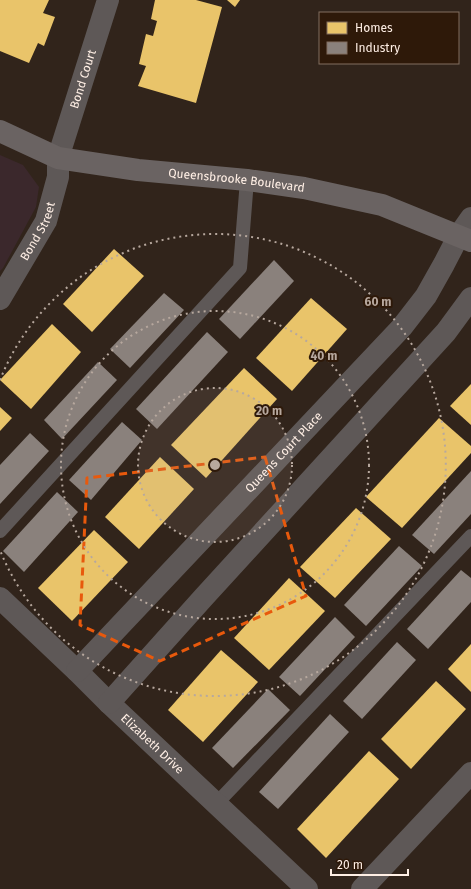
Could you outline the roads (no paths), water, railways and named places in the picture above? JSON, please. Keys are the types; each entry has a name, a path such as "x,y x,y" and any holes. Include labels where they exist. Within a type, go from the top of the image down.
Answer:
{"street":[{"name":"Bond Court","path":"58,158 108,0"},
{"name":"Queensbrooke Boulevard","path":"0,131 58,158 138,170 247,180 304,188 382,204 467,231"},
{"name":"Bond Street","path":"0,299 46,221 58,177 58,158"},
{"name":"Queens Court Place","path":"77,671 402,327 426,296 444,264 467,231"},
{"path":"109,703 446,332 471,298"},
{"name":"Elizabeth Drive","path":"0,598 109,703 307,889"},
{"path":"362,889 471,773"}],"lane":[{"path":"0,531 240,268 247,180"},
{"path":"217,804 471,536"}]}
